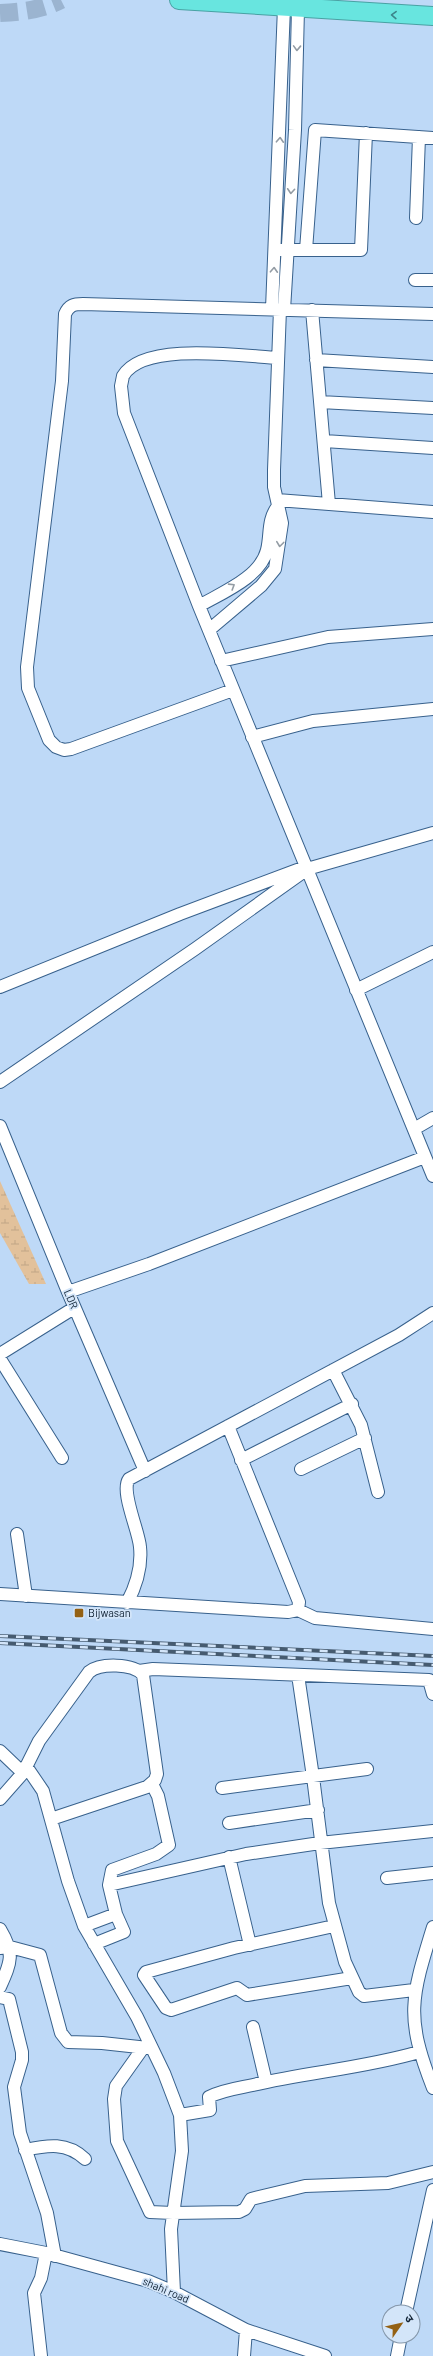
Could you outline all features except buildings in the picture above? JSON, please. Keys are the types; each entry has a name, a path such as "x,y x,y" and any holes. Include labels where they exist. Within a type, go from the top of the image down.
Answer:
{"highway":[{"path":"179,0 433,16"}],"street":[{"path":"209,630 261,586 275,569 282,522 277,503 274,470 279,309 274,250 291,8"},
{"path":"279,309 287,251 295,130 291,8"},
{"path":"306,250 315,130 433,138"},
{"path":"274,250 362,250 366,133"},
{"path":"416,218 419,137"},
{"path":"415,280 433,280"},
{"path":"233,690 64,750 56,747 49,740 28,688 27,667 59,405 66,314 68,309 72,305 83,304 433,314"},
{"path":"312,310 329,504"},
{"path":"278,358 163,354 144,359 123,376 121,386 124,413 221,661 433,1176"},
{"path":"316,360 433,367"},
{"path":"320,402 433,408"},
{"path":"324,441 433,448"},
{"path":"277,503 329,504 433,512"},
{"path":"199,606 250,574 259,566 266,553 270,519 277,503"},
{"path":"221,661 328,637 433,629"},
{"path":"252,737 313,721 433,709"},
{"path":"0,987 180,914 297,870 307,869 433,833"},
{"path":"0,1082 182,958 307,869"},
{"path":"356,990 433,952"},
{"path":"414,1129 433,1118"},
{"name":"LDR","path":"0,1126 74,1308 145,1471"},
{"path":"68,1292 149,1264 425,1157"},
{"path":"0,1354 74,1308"},
{"path":"127,1603 134,1590 141,1555 139,1536 125,1489 126,1483 145,1471 415,1326 433,1312"},
{"path":"0,1359 62,1458"},
{"path":"333,1370 352,1404 365,1438 378,1492"},
{"path":"241,1460 352,1404"},
{"path":"228,1426 299,1602 298,1610"},
{"path":"301,1469 365,1438"},
{"path":"17,1534 26,1596"},
{"path":"0,1594 288,1612 298,1610 315,1618 433,1630"},
{"path":"0,1799 25,1770 39,1741 89,1672 101,1666 135,1668 143,1675 157,1774 152,1784 51,1820"},
{"path":"140,1671 153,1669 429,1680 433,1694"},
{"path":"298,1675 318,1810 320,1843 334,1926 352,1978 364,1996 414,1990"},
{"path":"0,1751 25,1770 43,1791 68,1881 84,1926 137,2017 147,2048 171,2090 180,2115 182,2151 173,2213 171,2248 174,2292"},
{"path":"222,1788 367,1769"},
{"path":"94,1944 124,1932 116,1914 110,1885 112,1870 156,1854 169,1845 158,1796 152,1784"},
{"path":"229,1823 318,1810"},
{"path":"110,1885 229,1857 320,1843 433,1831"},
{"path":"229,1857 250,1944"},
{"path":"387,1878 433,1873"},
{"path":"84,1926 116,1914"},
{"path":"334,1926 250,1944 169,1965 146,1972 144,1975 166,2008 171,2010 237,1988 247,1995 352,1978"},
{"path":"433,1927 429,1952 414,1990 413,2022 419,2052 433,2088"},
{"path":"0,1929 9,1965 0,1987"},
{"path":"5,1948 33,1952 42,1958 56,2018 61,2033 68,2042 102,2043 147,2048"},
{"path":"0,1997 9,1998 20,2040 22,2060 14,2093 20,2133 47,2213 50,2255 34,2293 41,2339 41,2356"},
{"path":"253,2027 266,2082"},
{"path":"147,2048 116,2086 114,2099 116,2137 149,2210 153,2213 240,2212 251,2199 285,2189 326,2184 388,2184 433,2172"},
{"path":"180,2115 210,2110 209,2098 212,2095 266,2082 371,2064 419,2052"},
{"path":"25,2150 57,2146 77,2151 85,2159"},
{"path":"408,2304 433,2190"},
{"name":"shahi road","path":"0,2244 128,2275 174,2292 246,2330 325,2356"},
{"path":"244,2356 246,2330"},
{"path":"397,2356 399,2344"}],"green space":[{"path":"0,1181 46,1284 29,1284 0,1233"}],"tunnel":[{"path":"0,13 31,10 61,0"}],"railway":[{"path":"0,1636 433,1656"},
{"path":"0,1643 433,1665"}],"place":[{"name":"Bijwasan","path":"79,1613"}]}
